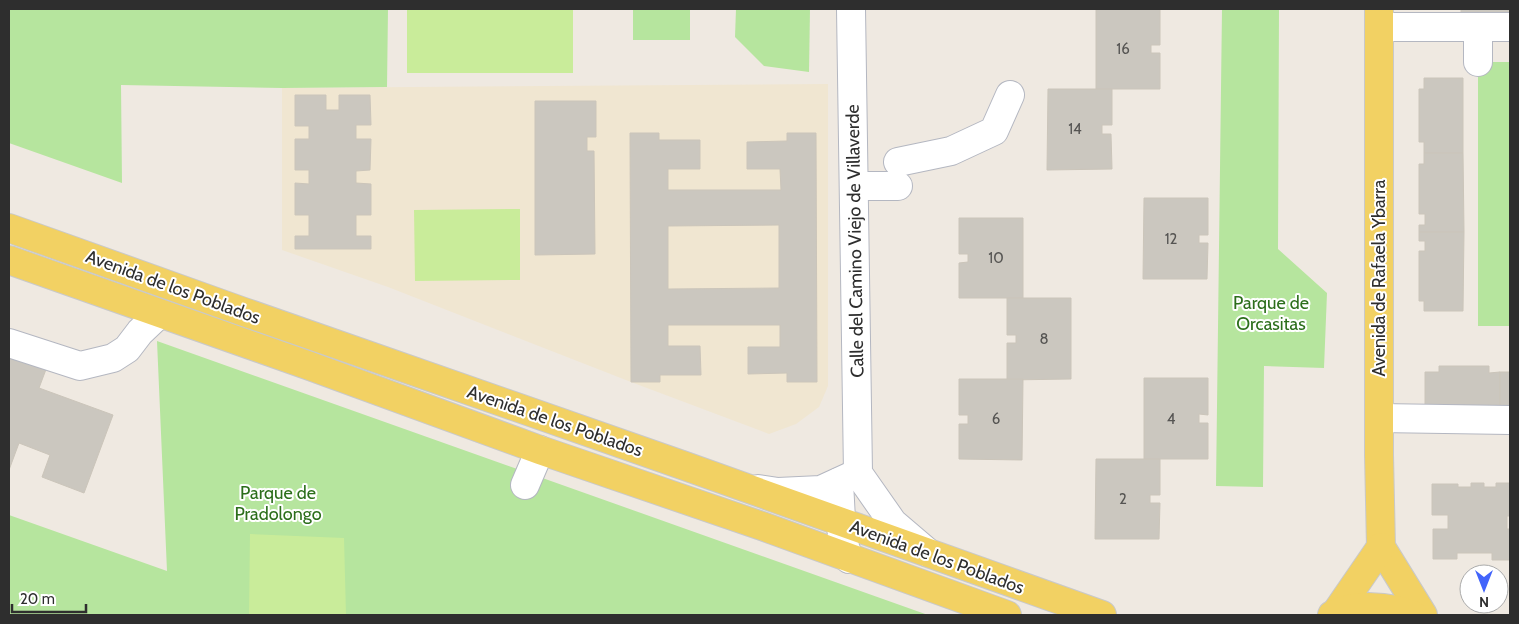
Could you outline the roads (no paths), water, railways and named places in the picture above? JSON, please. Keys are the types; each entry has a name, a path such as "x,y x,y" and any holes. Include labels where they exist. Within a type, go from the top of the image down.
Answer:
{"main road":[{"name":"Avenida de Rafaela Ybarra","path":"1379,18 1379,418 1381,547"},
{"name":"Avenida de los Poblados","path":"9,228 1102,615"},
{"name":"Avenida de los Poblados","path":"9,260 310,366 540,450 762,526 1007,615"},
{"path":"1334,614 1381,547 1423,615"},
{"path":"1334,614 1366,606 1397,609 1413,615"}],"street":[{"name":"Calle del Camino Viejo de Villaverde","path":"849,559 842,538 841,522 848,478 854,186 851,9"},
{"path":"1379,18 1478,27 1510,27"},
{"path":"1478,27 1478,62"},
{"path":"854,186 898,174 994,131 1010,95"},
{"path":"9,343 80,366 113,358 127,349 140,332 159,314"},
{"path":"1379,418 1510,420"},
{"name":"Avenida de los Poblados","path":"525,485 540,450"},
{"path":"744,488 778,492 821,490 848,478 893,523 928,553"}],"park label":[{"name":"Parque de Orcasitas","path":"1271,313"},
{"name":"Parque de Pradolongo","path":"278,503"}]}
